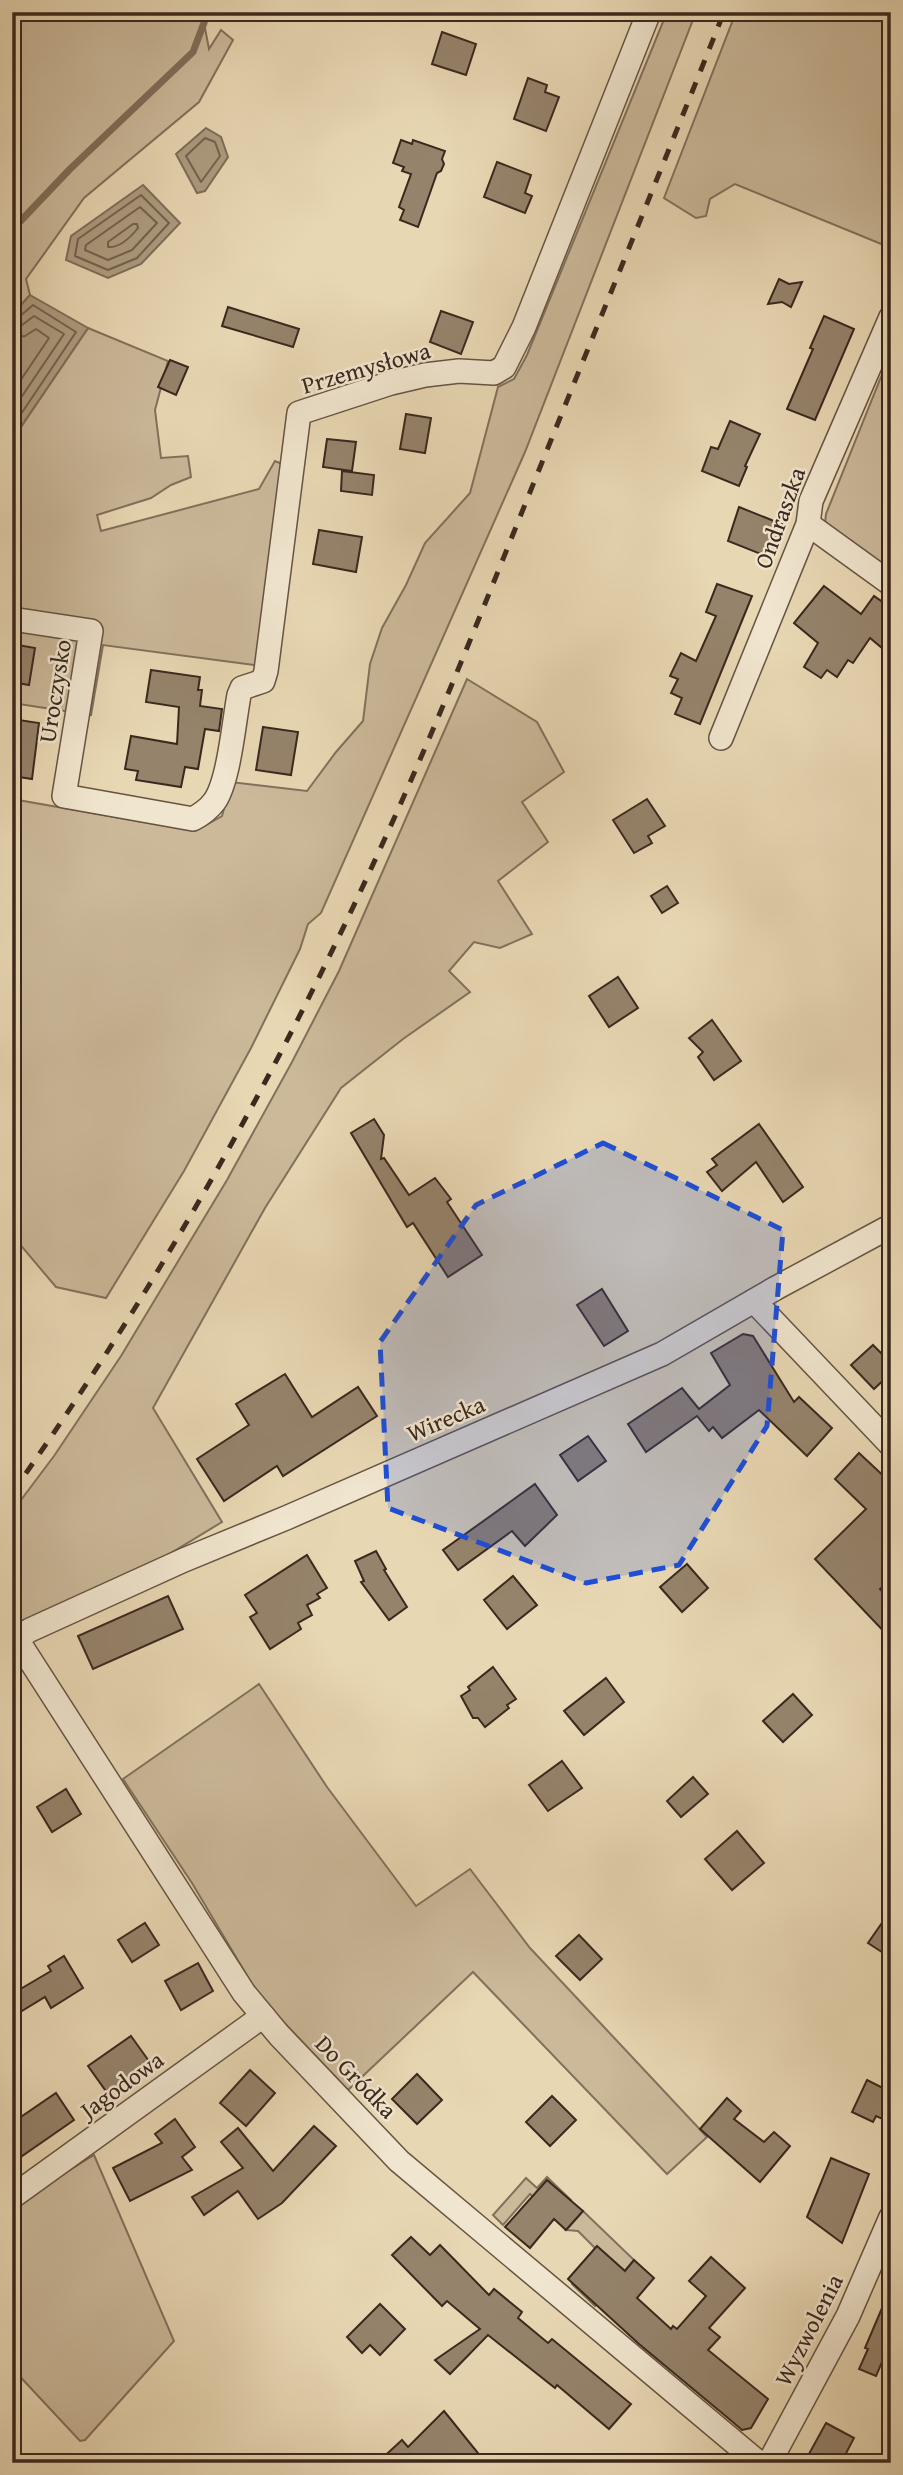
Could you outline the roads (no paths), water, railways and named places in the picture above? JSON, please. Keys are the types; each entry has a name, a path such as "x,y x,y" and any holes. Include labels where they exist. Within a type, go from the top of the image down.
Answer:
{"street":[{"name":"Przemysłowa","path":"64,796 193,819 206,811 217,799 224,777 239,695 242,688 263,681 266,671 299,413 412,378 459,371 494,373 504,367 524,327 649,12"},
{"name":"Ondraszka","path":"721,738 808,524 811,501 891,317"},
{"path":"808,524 891,584"},
{"name":"Uroczysko","path":"12,619 91,631 64,796"},
{"name":"Wirecka","path":"14,1639 184,1560 662,1353 891,1226"},
{"path":"754,1301 891,1445"},
{"name":"Do Gródka","path":"14,1639 244,1993 263,2015 400,2161 758,2463"},
{"name":"Jagodowa","path":"12,2197 263,2015"},
{"name":"Wyzwolenia","path":"769,2463 848,2316 891,2217"}],"water":[{"path":"206,128 221,137 228,157 205,191 197,193 176,154"},
{"path":"143,185 180,223 141,264 108,278 66,260 71,236"},
{"path":"30,295 88,328 18,431 12,426 12,315"}],"waterway":[{"path":"12,230 70,169 193,52 206,12"}],"railway":[{"path":"12,1493 116,1338 212,1179 300,1015 341,931 446,699 724,12"}]}
